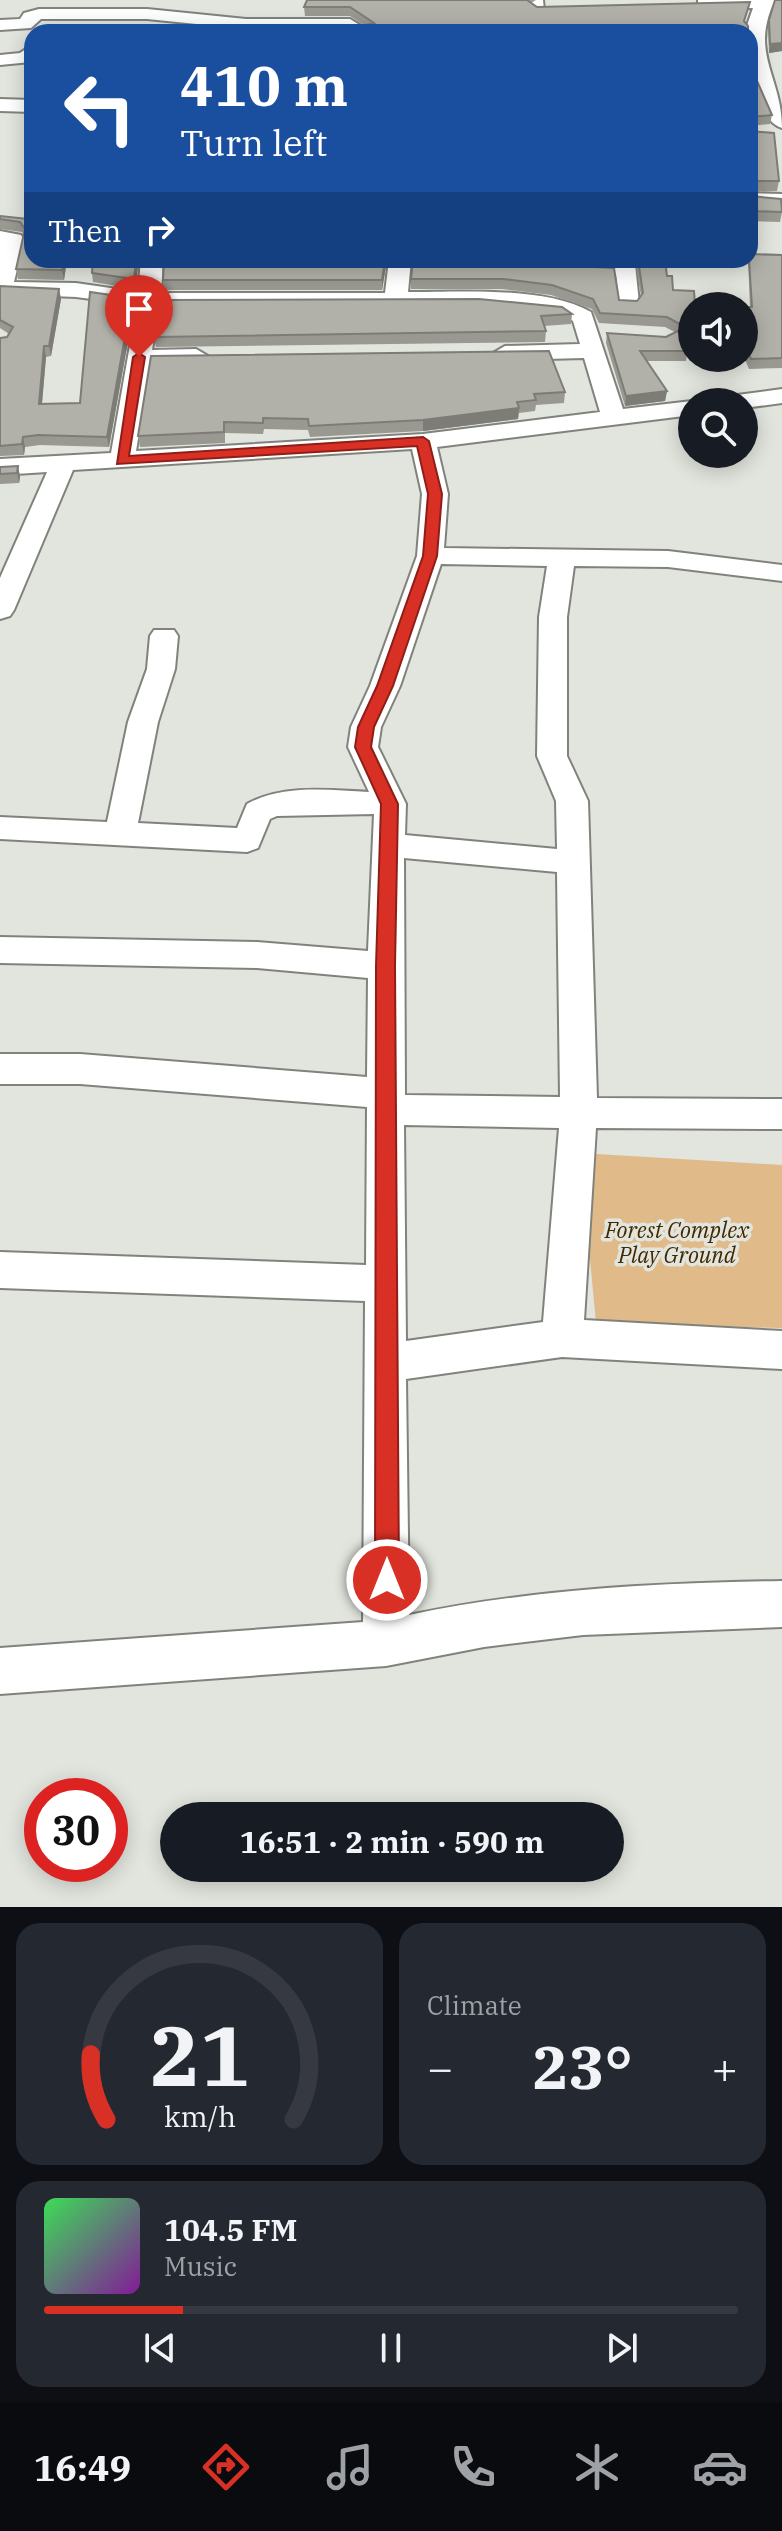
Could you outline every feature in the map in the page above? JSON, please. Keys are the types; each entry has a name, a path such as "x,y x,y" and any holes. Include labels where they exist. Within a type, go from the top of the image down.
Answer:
{"street":[{"path":"686,4 766,1"},
{"path":"754,24 756,15 766,1"},
{"path":"536,24 535,4 559,7"},
{"path":"0,25 20,25 39,14 108,9 251,24"},
{"path":"0,60 24,58"},
{"path":"758,88 782,122"},
{"path":"0,105 24,106"},
{"path":"761,133 782,133"},
{"path":"758,199 782,200"},
{"path":"14,234 2,288 76,290 149,300 398,279"},
{"path":"122,461 149,300 151,268"},
{"path":"542,305 546,272 627,269 628,303"},
{"path":"258,282 398,279 580,313 614,419"},
{"path":"482,353 590,342 614,334"},
{"path":"139,357 217,356"},
{"path":"758,399 782,396"},
{"path":"0,467 423,441 678,410"},
{"path":"386,1643 388,1102 385,966 390,804 363,747 366,727 385,686 430,556 435,494 423,441"},
{"path":"0,610 63,464"},
{"path":"430,556 668,559 782,573"},
{"path":"561,559 553,617 552,756 572,801 579,1113 562,1338"},
{"path":"120,834 143,722 161,669 164,636"},
{"path":"0,828 247,840 258,812 268,806 305,802 390,804"},
{"path":"389,845 574,862"},
{"path":"0,950 257,955 385,966"},
{"path":"0,1069 80,1069 388,1102 579,1113 782,1114"},
{"path":"0,1270 388,1284"},
{"path":"388,1363 562,1338 782,1350"},
{"path":"0,1671 386,1643 456,1626 579,1610 653,1605 782,1604"}],"green space":[{"name":"Forest Complex Play Ground","path":"580,1153 782,1165 782,1328 596,1323"}],"building":[{"path":"307,0 527,0 537,7 750,2 744,21 746,24 370,24 374,23 350,7 304,7"},
{"path":"775,0 782,0 782,43 770,44 769,20"},
{"path":"758,83 772,115 758,116"},
{"path":"758,132 774,133 779,181 758,181"},
{"path":"758,197 781,199 782,212 758,211"},
{"path":"0,216 24,219 24,228 20,222 0,219"},
{"path":"24,233 24,268 62,268 62,270 16,269"},
{"path":"758,254 782,255 782,358 758,359 758,292 751,292 750,268 758,268"},
{"path":"92,268 135,268 134,279 92,273"},
{"path":"164,268 384,268 382,280 163,280"},
{"path":"412,268 614,268 619,300 637,301 643,293 639,268 666,268 667,276 672,276 673,290 694,292 678,292 678,323 667,317 600,313 593,299 552,285 503,279 411,279"},
{"path":"0,286 59,289 49,346 44,346 39,404 80,403 90,292 132,298 107,437 38,435 23,437 22,444 0,446 0,338 7,337 13,327 0,320"},
{"path":"479,299 562,307 572,314 541,316 546,331 154,337 160,300"},
{"path":"678,331 678,351 640,351 667,391 626,396 607,333 666,337"},
{"path":"549,351 565,392 534,394 536,400 517,402 519,408 423,420 309,426 308,419 263,418 263,423 224,422 224,432 138,436 151,356"},
{"path":"18,466 17,473 0,474 0,467"}],"route":[{"path":"139,357 122,461 423,441 435,494 430,556 385,686 366,727 363,747 390,804 385,966 387,1580"}]}
